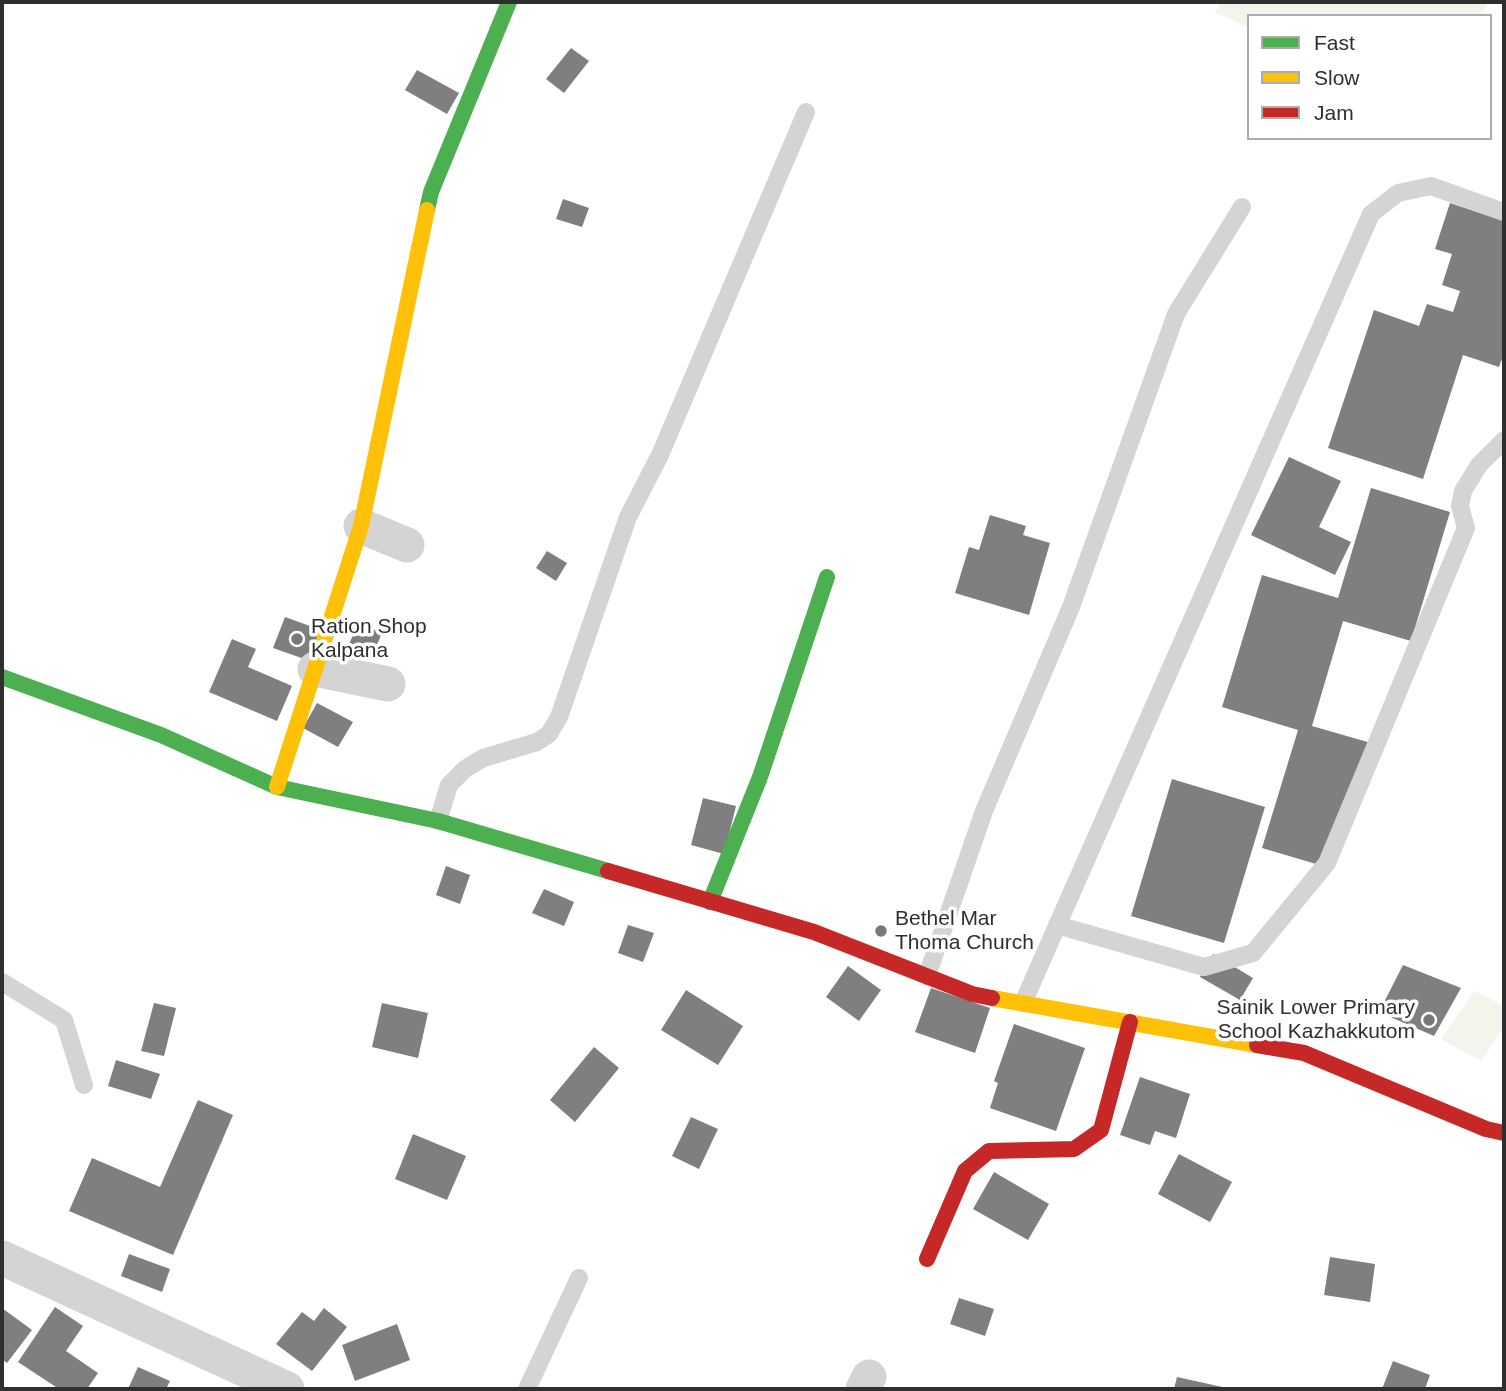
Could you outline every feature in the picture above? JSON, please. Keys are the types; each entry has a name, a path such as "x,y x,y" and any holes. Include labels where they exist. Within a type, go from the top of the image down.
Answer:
{"street":[{"path":"277,787 360,526 431,192 509,2"},
{"path":"360,526 407,545"},
{"path":"710,902 760,777 827,577"},
{"path":"315,669 388,684"},
{"path":"2,677 161,735 277,787 438,821 814,932 972,994 1304,1054 1486,1129 1504,1133"},
{"path":"927,1259 965,1171 989,1151 1074,1149 1101,1130 1130,1022"},
{"path":"2,1258 287,1389"}],"lane":[{"path":"438,821 449,785 465,769 483,758 537,742 549,734 559,717 628,517 660,455 806,112"},
{"path":"1023,1003 1371,214 1398,193 1431,186 1504,212"},
{"path":"928,976 984,811 1071,607 1176,314 1242,207"},
{"path":"1057,925 1204,967 1253,953 1327,863 1466,528 1460,506 1463,491 1479,465 1504,440"},
{"path":"2,982 64,1020 84,1086"},
{"path":"527,1389 579,1278"}],"shaded area":[{"path":"1221,2 1488,2 1482,14 1247,14 1247,26 1215,13"},
{"path":"1474,991 1504,1006 1504,1027 1481,1061 1441,1039"}],"building":[{"path":"571,48 589,61 564,93 546,79"},
{"path":"417,70 459,93 447,114 405,90"},
{"path":"563,199 589,208 582,227 556,219"},
{"path":"1450,203 1504,221 1504,353 1499,367 1463,355 1423,479 1328,448 1374,310 1419,326 1427,304 1453,312 1460,291 1442,285 1452,254 1435,249"},
{"path":"1289,457 1341,481 1319,527 1351,542 1335,575 1251,535"},
{"path":"1371,488 1450,512 1411,641 1343,621 1312,726 1371,743 1333,869 1262,848 1298,730 1222,707 1262,575 1338,598"},
{"path":"990,515 1026,526 1023,535 1050,543 1029,615 955,593 969,547 979,550"},
{"path":"547,551 567,563 556,581 536,568"},
{"name":"Ration Shop Kalpana","path":"285,617 321,630 310,661 273,648"},
{"path":"358,623 382,633 371,659 347,649"},
{"path":"232,639 256,649 248,667 292,686 277,721 209,692"},
{"path":"317,703 353,722 338,747 303,728"},
{"path":"1172,779 1265,807 1224,943 1131,916"},
{"path":"703,798 736,806 724,854 691,845"},
{"path":"446,866 470,875 460,904 436,895"},
{"path":"544,889 574,902 564,926 532,913"},
{"path":"628,925 654,933 643,962 618,953"},
{"path":"1213,954 1253,978 1240,1000 1200,977"},
{"path":"1403,965 1461,988 1434,1036 1379,1012"},
{"path":"848,966 881,990 859,1021 826,997"},
{"path":"931,988 990,1008 975,1053 915,1032"},
{"path":"686,990 743,1026 718,1065 661,1030"},
{"path":"154,1003 176,1008 164,1056 141,1051"},
{"path":"382,1003 428,1013 418,1058 372,1047"},
{"path":"1014,1024 1085,1048 1056,1131 990,1108 998,1083 994,1081"},
{"path":"594,1047 619,1068 575,1122 550,1100"},
{"path":"116,1060 160,1074 151,1099 108,1086"},
{"path":"1140,1077 1190,1094 1176,1138 1155,1131 1150,1145 1120,1135"},
{"path":"198,1100 233,1115 173,1255 69,1211 92,1158 160,1187"},
{"path":"691,1117 718,1129 699,1169 672,1156"},
{"path":"413,1134 466,1156 447,1200 395,1179"},
{"path":"1179,1154 1232,1182 1210,1222 1158,1194"},
{"path":"994,1172 1049,1204 1028,1240 973,1209"},
{"path":"129,1254 170,1269 162,1292 121,1276"},
{"path":"1330,1257 1375,1264 1370,1302 1324,1295"},
{"path":"959,1298 994,1309 985,1336 950,1324"},
{"path":"55,1307 83,1326 66,1351 98,1373 87,1389 59,1389 18,1362"},
{"path":"2,1308 32,1330 7,1363 2,1359"},
{"path":"324,1308 347,1327 312,1371 276,1344 302,1312 314,1321"},
{"path":"397,1324 410,1360 355,1381 342,1345"},
{"path":"1393,1361 1430,1375 1425,1389 1382,1389"},
{"path":"138,1367 170,1381 166,1389 128,1389"},
{"path":"1177,1377 1227,1388 1227,1389 1174,1389"}],"traffic: fast":[{"path":"427,210 431,192 509,2"},
{"path":"710,902 760,777 827,577"},
{"path":"2,677 161,735 277,787 438,821 608,871"}],"traffic: slow":[{"path":"277,787 361,526 427,210"},
{"path":"992,998 1257,1045"}],"traffic: jam":[{"path":"608,871 814,932 972,994 992,998"},
{"path":"927,1259 965,1171 989,1151 1074,1149 1101,1130 1130,1022"},
{"path":"1257,1045 1304,1053 1486,1129 1504,1133"}],"place":[{"name":"Ration Shop Kalpana","path":"297,639"},
{"name":"Bethel Mar Thoma Church","path":"881,931"},
{"name":"Sainik Lower Primary School Kazhakkutom","path":"1429,1020"}]}
